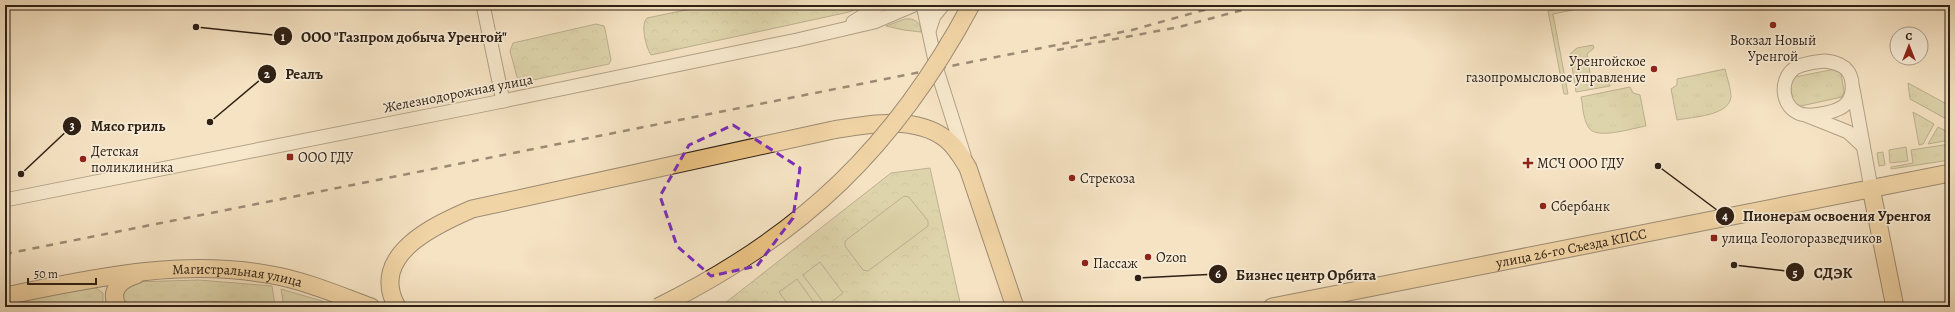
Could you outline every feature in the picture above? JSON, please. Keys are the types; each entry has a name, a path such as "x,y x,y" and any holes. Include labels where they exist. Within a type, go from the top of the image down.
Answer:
{"main road":[{"path":"658,307 727,270 755,252 798,220 841,183 881,140 910,102 938,62 971,5"},
{"path":"680,307 732,279 761,260 805,228 848,190 889,148 914,117 952,61 983,5"},
{"path":"397,307 392,297 390,286 391,275 402,253 412,242 435,226 482,206 818,134 877,124 906,124 925,129 940,135 957,150 968,168 1015,307"},
{"name":"улица 26-го Съезда КПСС","path":"1272,307 1950,173"},
{"path":"1871,188 1895,307"},
{"name":"Магистральная улица","path":"5,296 106,276 154,270 209,268 256,272 290,279 329,291 370,307"},
{"path":"118,307 115,294 120,283 132,276 154,270"},
{"path":"329,291 344,307"}],"street":[{"path":"483,5 503,101"},
{"path":"832,32 857,20 880,5"},
{"name":"Железнодорожная улица","path":"5,200 503,101 832,32 884,19 914,5"},
{"path":"923,5 942,88 968,168"},
{"path":"928,32 934,16 943,5"},
{"path":"1863,146 1848,132 1791,108 1784,94 1787,78 1795,68 1818,62 1832,62 1845,68 1851,80 1871,188"},
{"path":"1803,114 1838,110 1845,105 1851,97 1851,80"}],"highlighted area":[{"path":"733,125 800,168 793,218 757,266 711,276 677,246 660,196 689,145"}],"green space":[{"path":"710,5 857,5 854,10 849,12 651,55 647,47 644,31 645,21 647,18"},
{"path":"1580,5 1597,5 1553,14 1568,94 1564,94 1548,11"},
{"path":"905,19 916,21 920,26 921,32 886,26"},
{"path":"596,24 604,26 605,29 611,60 609,64 533,80 521,80 517,77 510,51 513,43"},
{"path":"1593,45 1594,48 1587,54 1591,79 1608,76 1610,86 1576,92 1570,54 1577,48"},
{"path":"1725,69 1731,94 1729,103 1717,112 1677,120 1671,89 1677,85 1677,79"},
{"path":"1835,69 1841,73 1844,91 1842,97 1801,106 1793,102 1790,84 1795,77"},
{"path":"1908,83 1950,106 1950,121 1910,99"},
{"path":"1630,87 1633,93 1640,95 1646,126 1607,133 1599,133 1589,128 1584,117 1581,97"},
{"path":"1913,112 1934,124 1923,144 1919,145"},
{"path":"1938,127 1950,133 1950,140 1928,144"},
{"path":"1950,144 1950,160 1891,169 1891,167 1913,163 1911,150"},
{"path":"1906,147 1908,161 1890,163 1889,150"},
{"path":"1883,152 1885,165 1879,166 1877,153"},
{"path":"930,168 961,307 720,307 891,173"},
{"path":"904,196 909,197 928,221 928,226 868,271 863,270 845,246 845,241"},
{"path":"820,262 843,293 826,306 803,275"},
{"path":"797,279 817,307 790,307 779,292"},
{"path":"199,280 272,286 275,306 208,301 125,307 120,291 133,282"},
{"path":"96,288 103,293 103,307 5,306 5,303"},
{"path":"281,289 322,301 331,307 284,307"}],"railway":[{"path":"5,254 1132,30 1222,5"},
{"path":"1057,50 1179,27 1261,5"}],"place":[{"name":"Вокзал Новый Уренгой","path":"1773,25"},
{"name":"ООО \"Газпром добыча Уренгой\"","path":"196,27"},
{"name":"Уренгойское газопромысловое управление","path":"1654,69"},
{"name":"Реалъ","path":"210,122"},
{"name":"ООО ГДУ","path":"290,157"},
{"name":"Детская поликлиника","path":"83,159"},
{"name":"МСЧ ООО ГДУ","path":"1528,163"},
{"name":"Пионерам освоения Уренгоя","path":"1658,166"},
{"name":"Мясо гриль","path":"21,174"},
{"name":"Стрекоза","path":"1072,178"},
{"name":"Сбербанк","path":"1543,206"},
{"name":"улица Геологоразведчиков","path":"1714,238"},
{"name":"Ozon","path":"1148,257"},
{"name":"Пассаж","path":"1085,263"},
{"name":"СДЭК","path":"1734,265"},
{"name":"Бизнес центр Орбита","path":"1138,278"}]}
